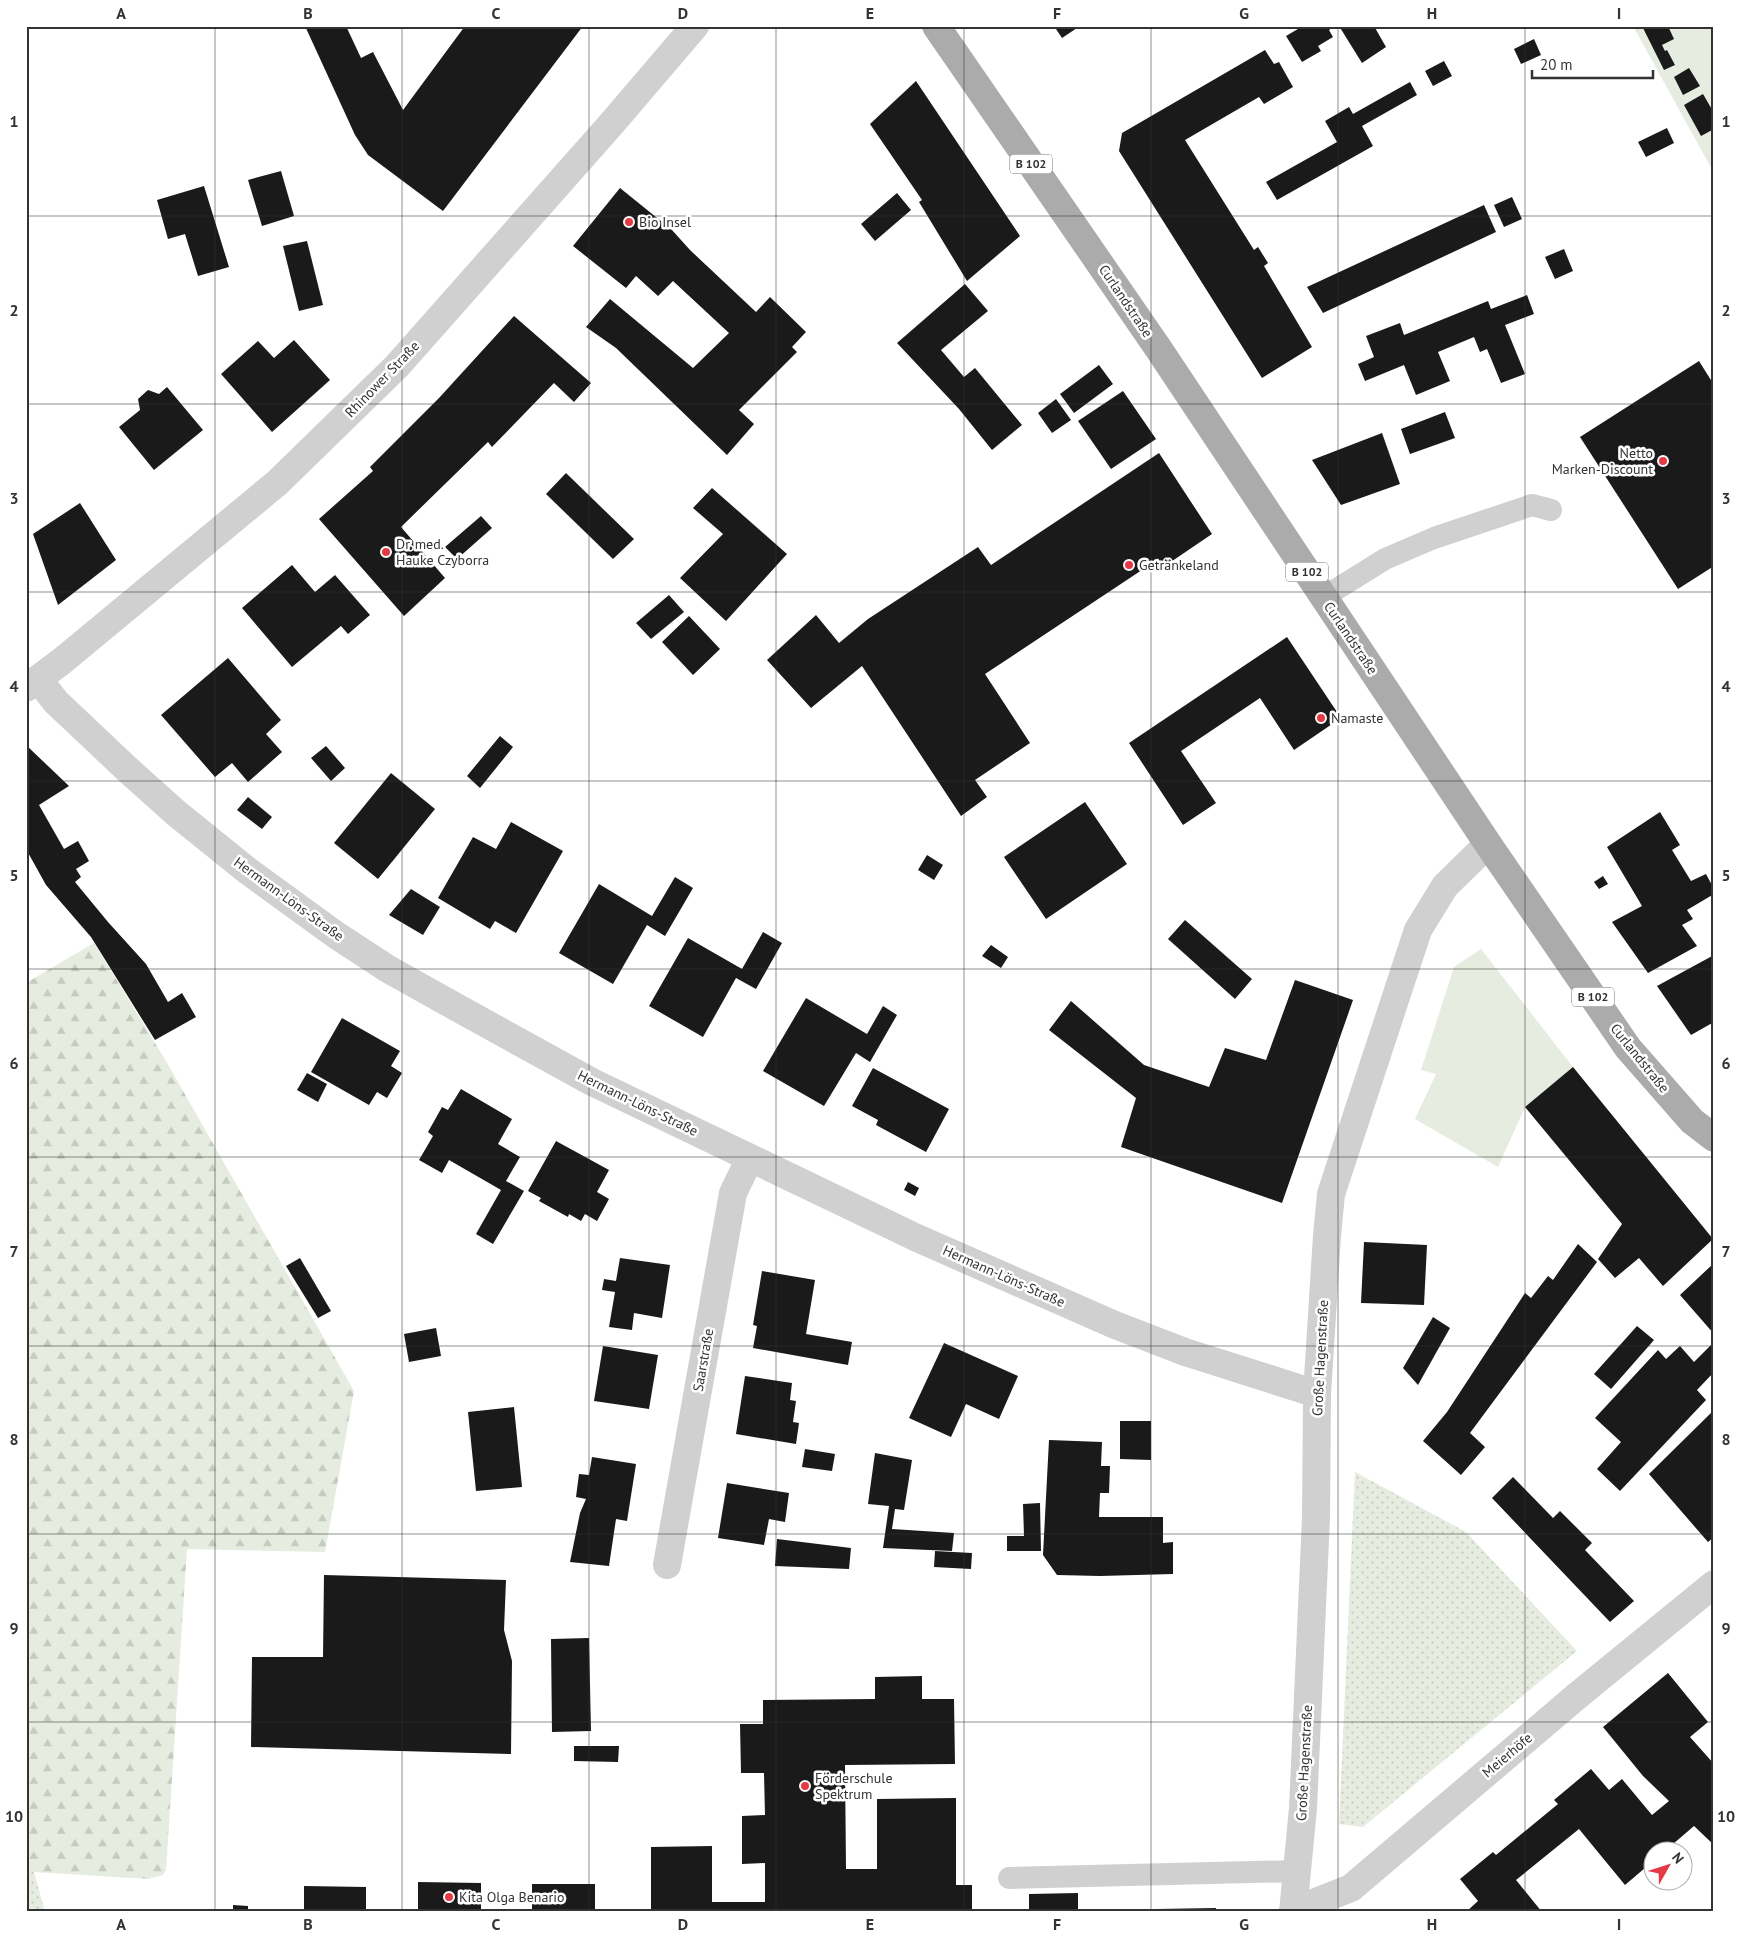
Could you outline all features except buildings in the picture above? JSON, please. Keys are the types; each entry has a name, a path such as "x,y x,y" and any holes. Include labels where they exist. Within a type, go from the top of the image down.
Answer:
{"main road":[{"name":"Curlandstraße","path":"936,26 1142,324 1488,844 1628,1048 1692,1121 1714,1138"}],"street":[{"name":"Rhinower Straße","path":"32,683 277,483 390,373 613,122 695,26"},
{"name":"Hermann-Löns-Straße","path":"32,683 56,702 80,727 176,813 248,871 336,935 396,974 583,1077 917,1238 1115,1325 1185,1352 1317,1394"},
{"name":"Große Hagenstraße","path":"1293,1911 1303,1808 1316,1518 1317,1394 1331,1194 1418,930 1445,886 1488,844"},
{"name":"Saarstraße","path":"667,1565 733,1193 750,1158"},
{"name":"Meierhöfe","path":"1293,1911 1351,1888 1570,1702 1714,1584"}],"lane":[{"path":"1324,597 1385,559 1434,538 1532,505 1551,510"},
{"path":"1010,1878 1297,1871"}],"green space":[{"path":"1633,26 1714,26 1714,173"},
{"path":"94,943 166,1061 354,1391 325,1552 187,1549 166,1870 163,1875 148,1879 34,1872 26,1868 26,983"},
{"path":"1481,949 1573,1067 1525,1107 1498,1167 1415,1119 1436,1074 1421,1070 1454,967"},
{"path":"1355,1472 1466,1532 1577,1651 1363,1827 1339,1824"},
{"path":"26,1868 34,1872 45,1912 26,1912"}],"place":[{"name":"Bio Insel","path":"629,222"},
{"name":"Netto Marken-Discount","path":"1663,461"},
{"name":"Dr. med. Hauke Czyborra","path":"386,552"},
{"name":"Getränkeland","path":"1129,565"},
{"name":"Namaste","path":"1321,718"},
{"name":"Förderschule Spektrum","path":"805,1786"},
{"name":"Kita Olga Benario","path":"449,1897"}]}
